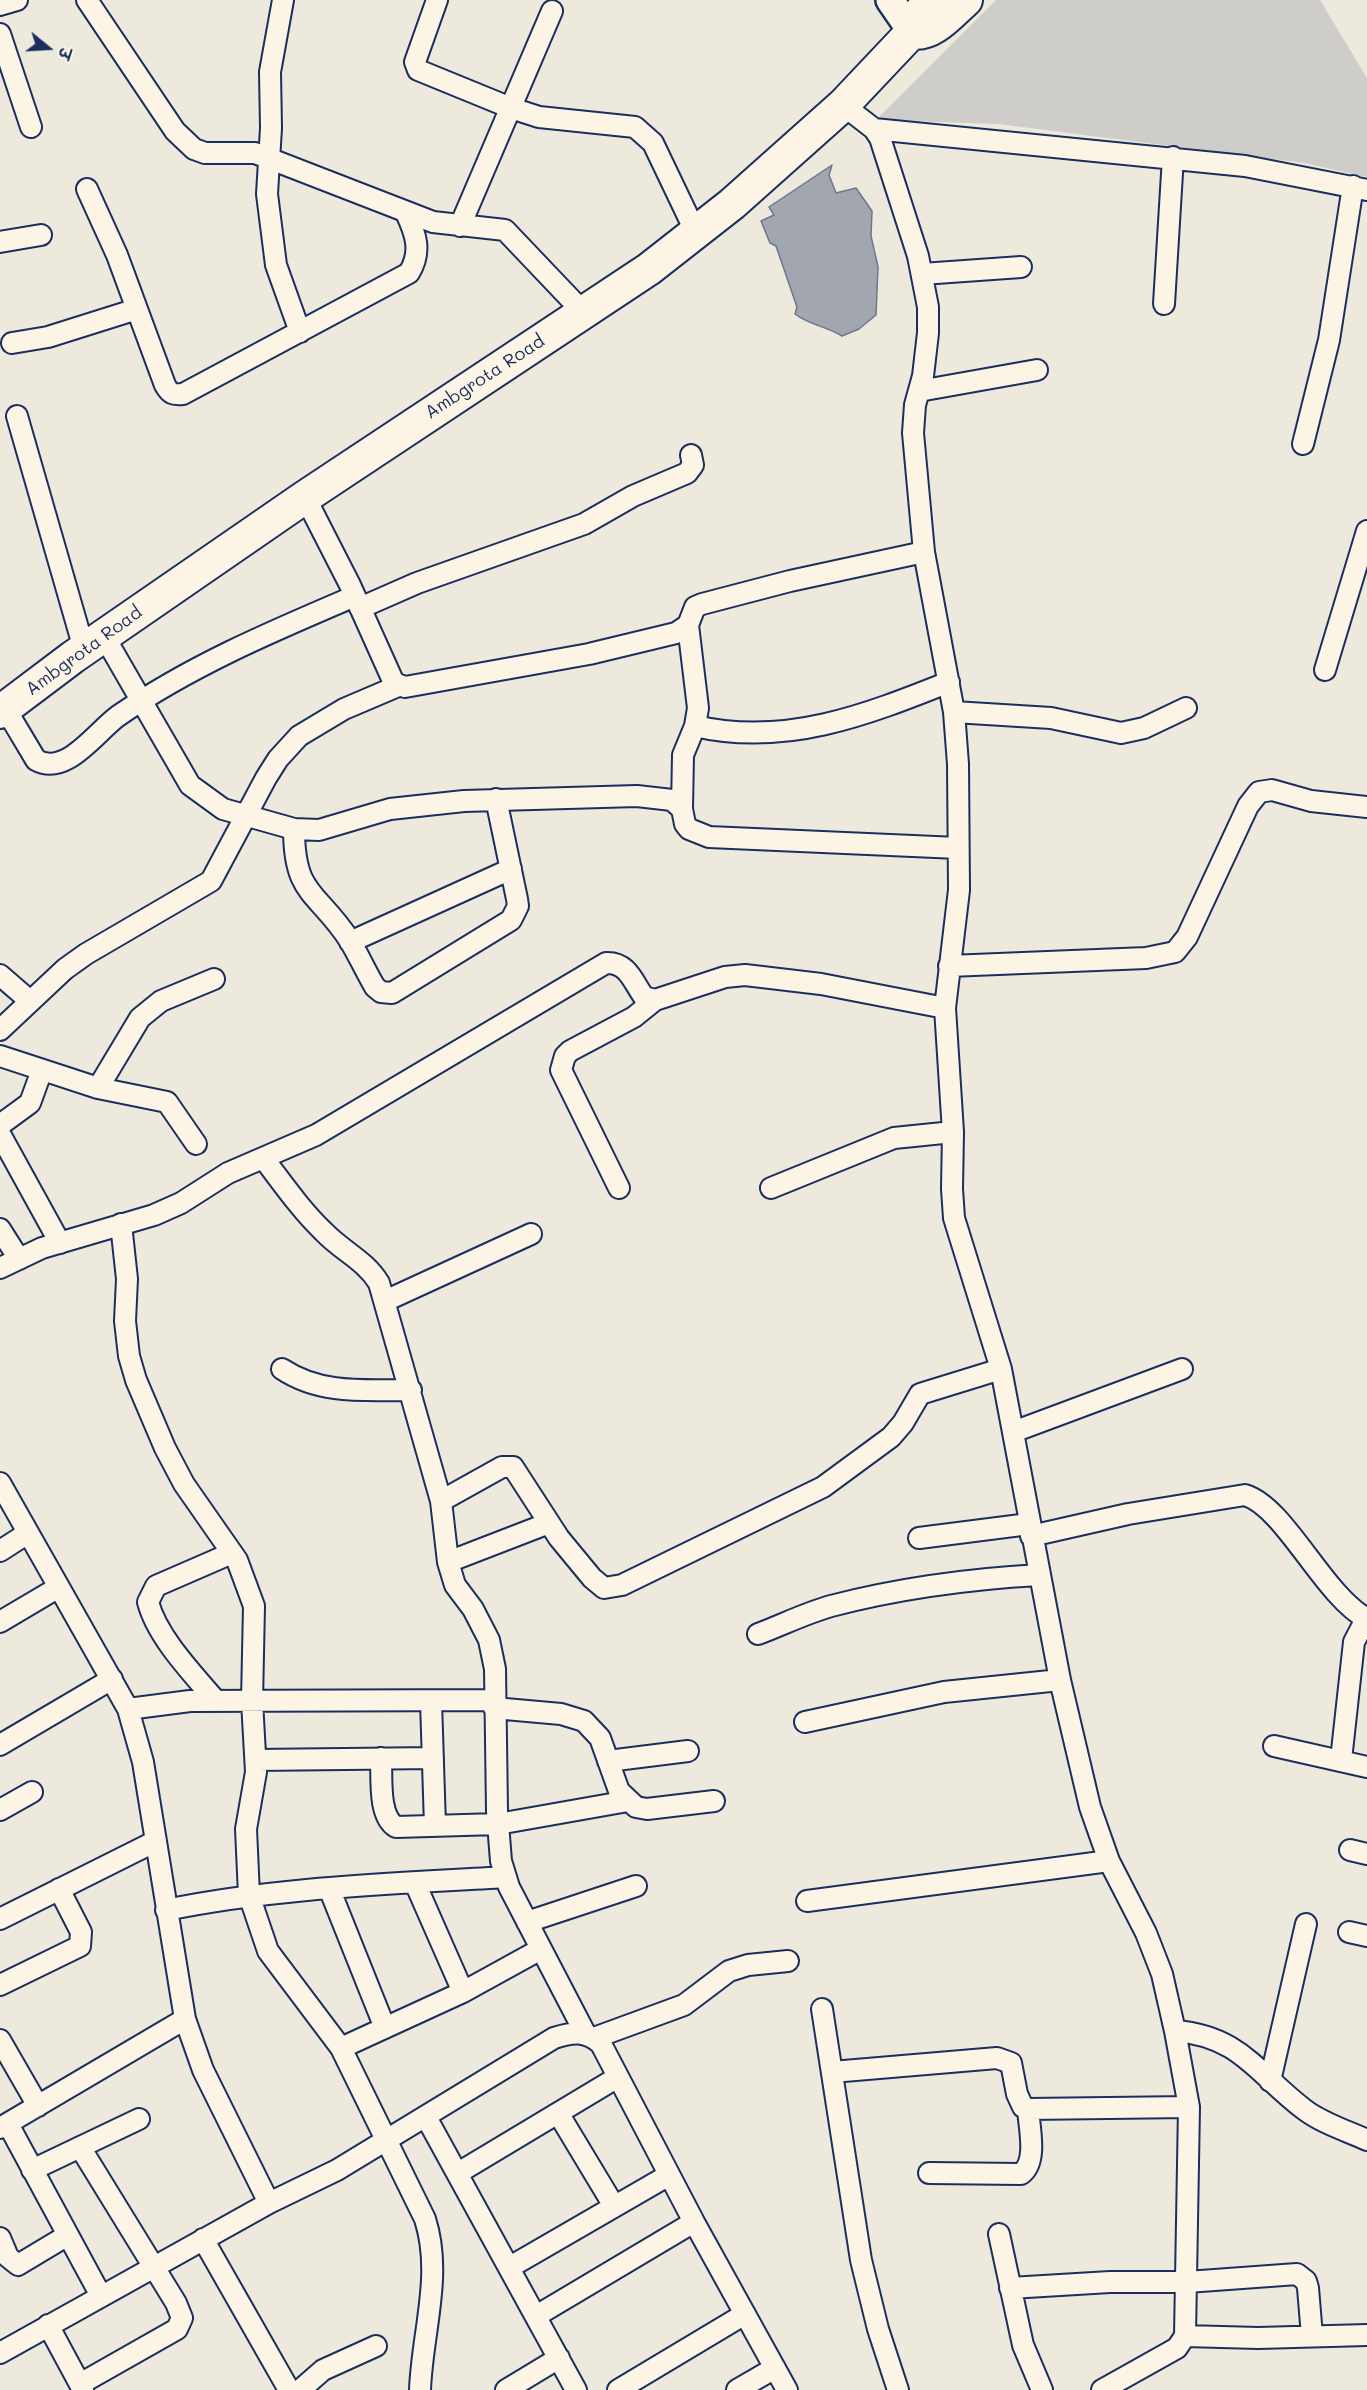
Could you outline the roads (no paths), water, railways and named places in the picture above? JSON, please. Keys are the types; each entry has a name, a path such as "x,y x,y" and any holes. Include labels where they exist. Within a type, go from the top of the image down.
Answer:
{"main road":[{"path":"890,0 912,32 920,33 938,24 966,0"},
{"name":"Ambgrota Road","path":"3,710 94,643 305,497 467,387 584,313 696,232 791,153 843,105 912,32 920,14 931,0"}],"street":[{"path":"0,5 17,0"},
{"path":"87,0 185,143 205,153 243,151 267,157 406,213 460,226 505,230 584,313"},
{"path":"283,0 270,72 271,128 267,157 267,194 276,265 300,332"},
{"path":"437,0 415,62 418,70 511,108 568,121 635,127 653,143 696,232"},
{"path":"460,226 552,10"},
{"path":"0,34 31,127"},
{"path":"843,105 873,129 889,163 922,274 928,307 928,333 914,433 924,552 954,712 958,764 959,890 945,1008 953,1132 954,1218 1001,1369 1060,1680 1090,1807 1109,1861 1146,1933 1162,1974 1189,2107 1185,2336 1177,2349 1102,2390"},
{"path":"873,129 1245,166 1360,188 1329,340 1303,444"},
{"path":"1164,304 1173,158"},
{"path":"87,189 117,255 165,385 174,395 183,394 409,273 416,256 417,244 406,213"},
{"path":"0,242 41,235"},
{"path":"922,274 1021,267"},
{"path":"12,343 48,337 137,309"},
{"path":"919,391 1037,370"},
{"path":"17,416 94,643 141,700 190,785 223,809 294,828 327,828 358,816 390,809 496,799 637,796 672,800 682,809"},
{"path":"3,710 36,760 50,765 57,764 76,753 114,718 141,700 238,647 358,602 584,524 633,496 687,473 693,465 691,454"},
{"path":"305,497 398,686"},
{"path":"1326,670 1367,531"},
{"path":"924,552 790,581 695,607 688,625 697,688 695,726 683,755 682,809 685,824 689,829 709,837 958,848"},
{"path":"0,1030 30,1001 86,954 211,881 278,759 299,736 344,709 398,686 417,686 503,667 589,654 676,633 688,625"},
{"path":"695,726 733,733 815,728 871,713 949,682"},
{"path":"954,712 1051,718 1121,734 1144,728 1186,708"},
{"path":"949,966 1146,958 1175,952 1187,937 1248,806 1259,792 1272,790 1311,801 1367,807"},
{"path":"294,828 294,858 305,888 351,942 375,987 386,994 398,990 511,920 518,906 496,799"},
{"path":"351,942 511,869"},
{"path":"0,1268 60,1243 154,1215 181,1203 228,1173 316,1135 364,1108 606,963 620,965 630,975 644,997 655,1000"},
{"path":"0,975 30,1001"},
{"path":"619,1188 561,1070 565,1056 570,1051 634,1017 655,1000 725,977 745,975 820,984 945,1008"},
{"path":"98,1088 140,1018 161,1001 214,979"},
{"path":"0,1056 98,1088 167,1102 196,1144"},
{"path":"0,1125 30,1103 42,1070"},
{"path":"771,1188 894,1138 953,1132"},
{"path":"0,1134 60,1243"},
{"path":"264,1159 291,1195 326,1234 371,1270 379,1283 441,1501 448,1562 455,1585 473,1609 489,1640 495,1669 498,1824 501,1861 506,1877 541,1949 590,2036 601,2044 694,2222 787,2390"},
{"path":"121,1224 127,1279 125,1321 129,1356 136,1380 165,1449 184,1484 232,1553 254,1606 252,1701 256,1760 255,1785 246,1829 249,1895 268,1951 341,2048 385,2142 425,2219 432,2242 433,2272 421,2362 420,2390"},
{"path":"0,1229 19,1259"},
{"path":"385,1301 531,1234"},
{"path":"282,1369 298,1379 324,1388 411,1390"},
{"path":"441,1501 508,1466 519,1472 549,1522 598,1585 604,1588 622,1585 822,1487 891,1437 903,1423 920,1394 1001,1369"},
{"path":"1013,1432 1182,1369"},
{"path":"0,1483 128,1708 143,1762 184,2019 203,2070 269,2203"},
{"path":"919,1538 1030,1530 1245,1495 1260,1503 1272,1515 1336,1594 1351,1610 1366,1619 1354,1642 1341,1760"},
{"path":"448,1562 549,1522"},
{"path":"0,1551 28,1533"},
{"path":"216,1701 177,1655 150,1611 148,1602 156,1586 232,1553"},
{"path":"758,1634 829,1606 918,1587 966,1579 1039,1575"},
{"path":"0,1622 59,1587"},
{"path":"0,1745 112,1679"},
{"path":"805,1722 944,1692 1060,1680"},
{"path":"128,1708 216,1701 431,1701 494,1704 561,1714 584,1721 600,1738 619,1791 636,1807 647,1809 714,1801"},
{"path":"431,1701 435,1826"},
{"path":"1274,1746 1367,1767"},
{"path":"608,1761 688,1751"},
{"path":"381,1758 385,1811 391,1824 401,1827 498,1824 628,1801"},
{"path":"256,1760 433,1758"},
{"path":"0,1810 32,1792"},
{"path":"0,1919 156,1841"},
{"path":"807,1901 1109,1861"},
{"path":"166,1910 249,1895 506,1877"},
{"path":"415,1883 463,1992"},
{"path":"527,1922 636,1886"},
{"path":"329,1888 385,2028"},
{"path":"0,1985 80,1946 82,1940 78,1925 59,1889"},
{"path":"1270,2081 1306,1924"},
{"path":"341,2048 463,1992 541,1949"},
{"path":"0,2353 203,2239 269,2203 307,2186 385,2142 554,2038 574,2033 590,2036 684,2005 729,1971 748,1965 788,1961"},
{"path":"822,2009 861,2260 878,2329 898,2390"},
{"path":"101,2296 32,2170 4,2126 184,2019"},
{"path":"1175,2031 1200,2033 1222,2040 1240,2052 1307,2112 1367,2140"},
{"path":"0,2040 38,2106"},
{"path":"832,2072 964,2059 1005,2059 1014,2068 1017,2094 1023,2107 1028,2109 1189,2107"},
{"path":"458,2173 618,2077"},
{"path":"929,2173 1021,2174 1025,2171 1030,2156 1028,2109"},
{"path":"558,2113 614,2206"},
{"path":"426,2117 510,2266 576,2390"},
{"path":"32,2170 139,2119"},
{"path":"48,2325 82,2387 181,2324 181,2311 80,2147"},
{"path":"510,2266 669,2175"},
{"path":"536,2316 694,2222"},
{"path":"999,2234 1023,2345 1042,2390"},
{"path":"0,2238 8,2257 18,2265 68,2235"},
{"path":"203,2239 290,2390"},
{"path":"1010,2288 1110,2282 1187,2282 1298,2274 1306,2281 1308,2288 1312,2336"},
{"path":"630,2387 745,2314"},
{"path":"1185,2336 1367,2335"},
{"path":"300,2390 323,2370 376,2346"},
{"path":"506,2390 559,2358"},
{"path":"737,2390 775,2368"}]}
